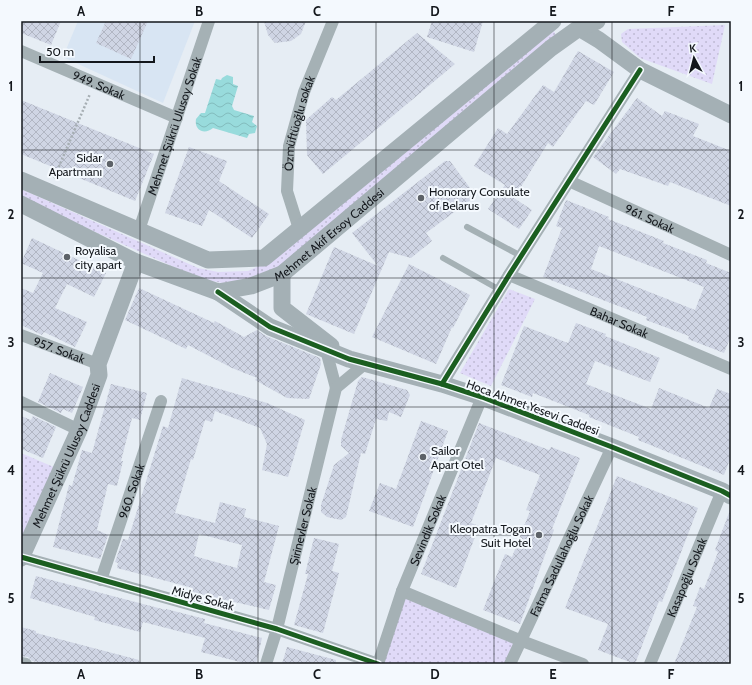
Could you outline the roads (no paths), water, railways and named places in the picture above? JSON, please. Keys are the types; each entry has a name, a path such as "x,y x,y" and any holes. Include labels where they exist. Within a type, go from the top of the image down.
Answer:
{"main road":[{"name":"Mehmet Akif Ersoy Caddesi","path":"21,180 208,260 264,258 553,21"},
{"name":"Mehmet Akif Ersoy Caddesi","path":"218,292 251,286 282,274 551,48 574,25 597,21"},
{"path":"574,25 599,40 640,70 731,115"},
{"path":"21,204 136,262 218,292"},
{"name":"Mehmet Şükrü Ulusoy Caddesi","path":"21,557 79,430 99,375 98,364 136,262"},
{"name":"Hoca Ahmet Yesevi Caddesi","path":"282,274 282,308 349,359"},
{"name":"Hoca Ahmet Yesevi Caddesi","path":"218,292 270,327 326,350 349,359 442,384 482,397 612,447 727,494"}],"street":[{"name":"Mehmet Şükrü Ulusoy Sokak","path":"139,230 209,21"},
{"name":"Özmüftüoğlu sokak","path":"299,229 287,191 289,146 304,92 334,21"},
{"name":"949. Sokak","path":"21,51 177,118"},
{"path":"442,384 509,275 640,70"},
{"name":"961. Sokak","path":"569,181 731,255"},
{"name":"Bahar Sokak","path":"509,275 731,369"},
{"name":"957. Sokak","path":"21,335 98,364"},
{"name":"Şirinevler Sokak","path":"266,664 277,629 336,388 326,350"},
{"path":"336,388 366,363"},
{"name":"Sevindik Sokak","path":"378,664 402,591 482,397"},
{"name":"960. Sokak","path":"101,580 161,401"},
{"path":"21,402 79,430"},
{"name":"Fatma Sadullahoğlu Sokak","path":"510,664 612,447"},
{"name":"Kasapoğlu Sokak","path":"650,664 727,494"},
{"name":"Midye Sokak","path":"21,557 277,629 378,664"},
{"path":"402,591 522,641 583,664"},
{"path":"21,663 26,664"}],"lane":[{"path":"467,227 521,256"},
{"path":"443,258 500,290"}],"water":[{"path":"227,75 233,77 233,84 238,86 232,106 234,110 254,116 252,122 257,126 255,133 249,134 247,138 213,128 207,131 201,131 198,129 196,123 196,119 201,113 205,113 216,79 221,80"}],"place":[{"name":"Sidar Apartmanı","path":"110,164"},
{"name":"Honorary Consulate of Belarus","path":"421,198"},
{"name":"Royalisa city apart","path":"67,257"},
{"name":"Sailor Apart Otel","path":"423,457"},
{"name":"Kleopatra Togan Suit Hotel","path":"539,535"}]}
